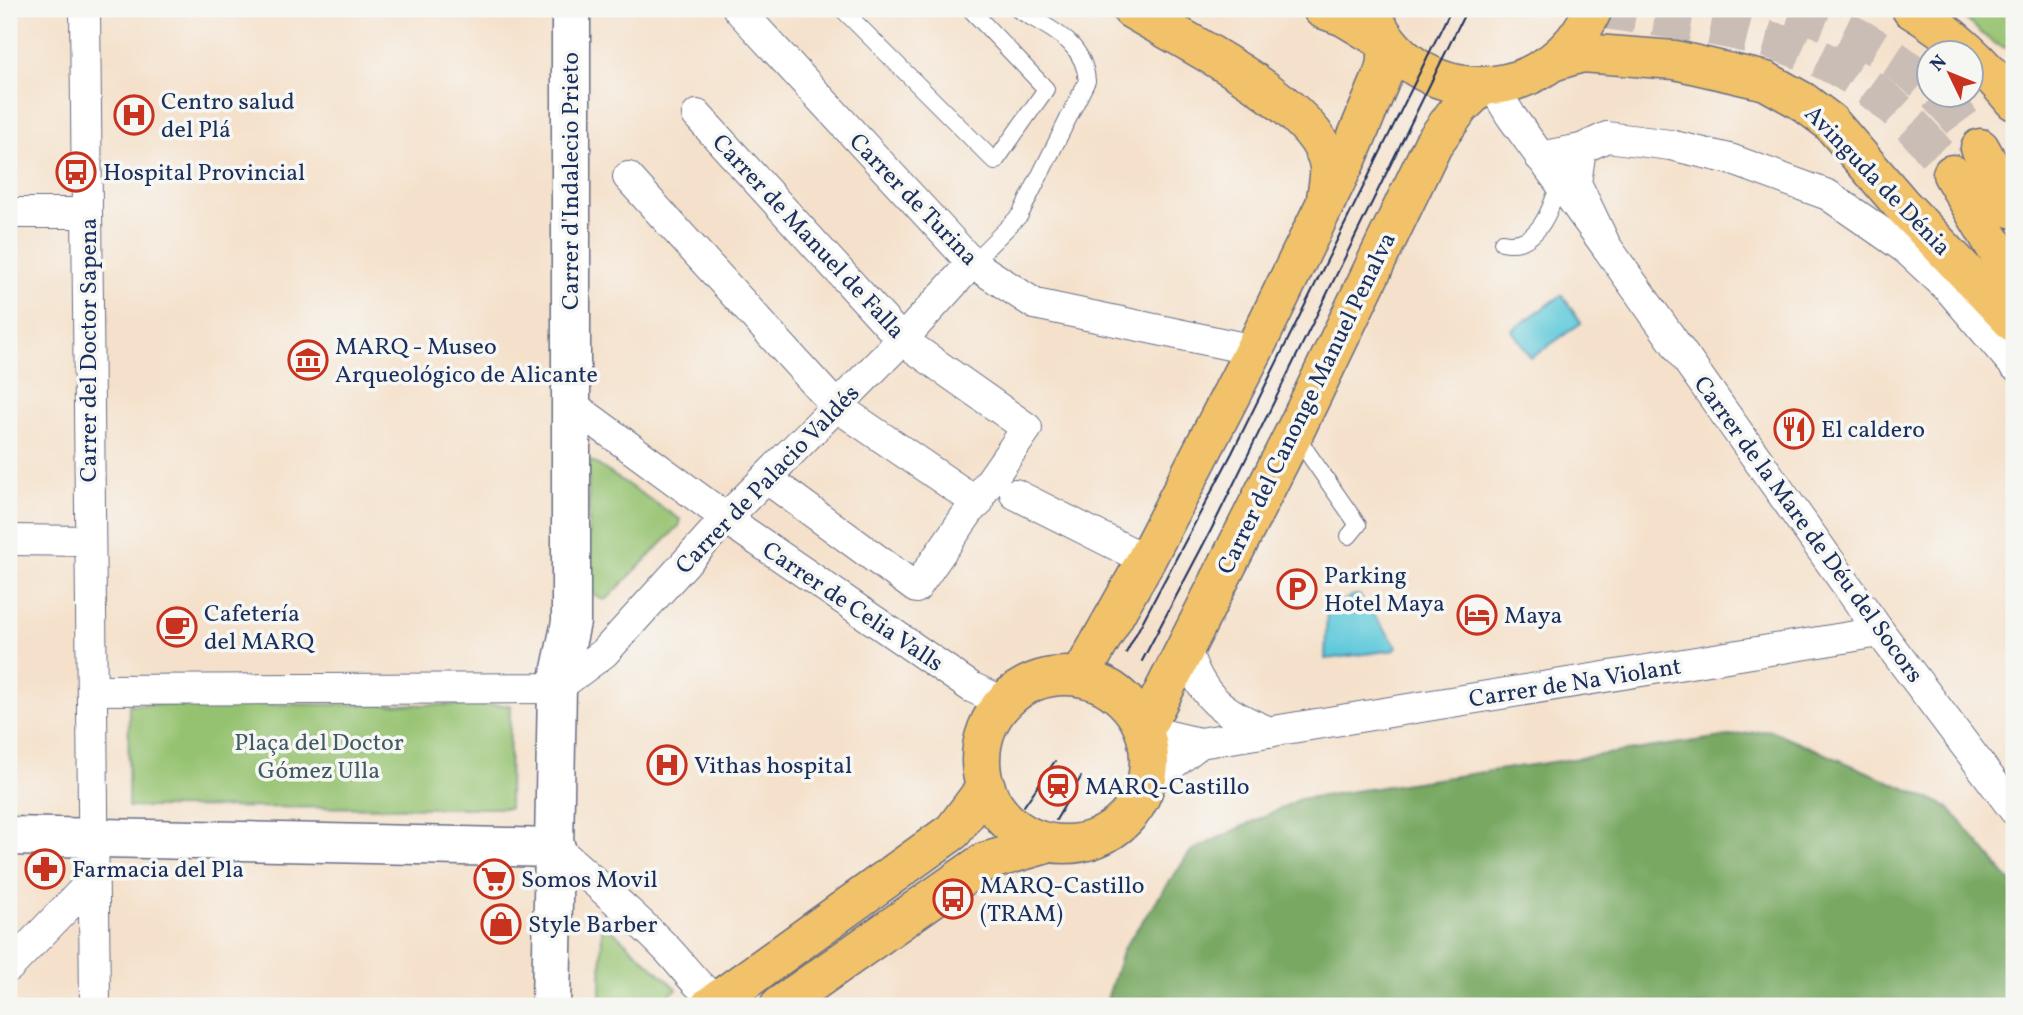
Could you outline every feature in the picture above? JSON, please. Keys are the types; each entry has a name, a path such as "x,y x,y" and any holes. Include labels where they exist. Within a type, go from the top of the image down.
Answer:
{"main road":[{"path":"1131,9 1287,103 1313,133 1329,165 1325,201"},
{"path":"1322,9 1344,17 1432,75 1461,85 1487,86 1536,73 1555,61 1573,43 1590,16"},
{"path":"1080,677 1146,560 1254,350 1374,95 1390,45 1370,9"},
{"path":"1911,9 1944,29 1980,61 2014,101"},
{"name":"Avinguda de Dénia","path":"1555,61 1582,53 1675,61 1766,81 1802,101 1830,122 1899,203 2014,323"},
{"name":"Carrer del Canonge Manuel Penalva","path":"1144,730 1294,433 1433,144 1460,107 1487,86"},
{"path":"1980,148 2014,209"},
{"name":"Avinguda de Dénia","path":"1952,174 2014,279"},
{"path":"779,1006 984,862 1050,842 1089,840 1108,832 1124,820 1145,786 1149,767 1144,730 1130,705 1108,687 1080,677 1059,675 1020,689 1004,702 993,717 981,751 985,787 995,807 1010,824 1029,836 1050,842"},
{"path":"719,1005 953,831 985,787"}],"street":[{"name":"Carrer del Doctor Sapena","path":"85,9 92,690"},
{"name":"Carrer d'Indalecio Prieto","path":"557,688 571,622 571,9"},
{"name":"Carrer de Turina","path":"738,9 972,263 1035,304 1254,350"},
{"name":"Carrer de la Mare de Déu del Socors","path":"1487,86 1606,246 1880,632 2014,810"},
{"name":"Carrer de Manuel de Falla","path":"697,114 902,340 1027,428 978,503"},
{"name":"Avinguda de Dénia","path":"1540,157 1581,149 1607,137 1670,145 1730,159 1828,195 1906,249 1948,289 2014,365"},
{"name":"Carrer de la Mare de Déu del Socors","path":"1581,149 1576,183 1606,246"},
{"path":"628,177 836,406 978,503"},
{"path":"9,213 87,213"},
{"name":"Carrer de Palacio Valdés","path":"557,688 604,653 727,517 902,340 972,263"},
{"name":"Carrer de Celia Valls","path":"571,404 745,532 971,687 1004,702"},
{"name":"Carrer de Celia Valls","path":"766,478 916,587 978,503"},
{"path":"1015,494 1146,560"},
{"path":"9,540 90,541"},
{"name":"Carrer de Na Violant","path":"1144,730 1200,743 1880,632"},
{"path":"1186,648 1191,668 1203,689 1222,710 1270,732"},
{"path":"95,1006 92,881 96,838 92,690 557,688 551,1006"},
{"name":"Carrer de Na Violant","path":"1145,786 1200,743"},
{"path":"9,836 556,848 667,948 686,973 719,1005"},
{"path":"9,967 92,881"}],"lane":[{"path":"842,9 995,162 1046,89 970,9"},
{"path":"972,263 1020,215 1087,81 1086,62 1075,46 1017,9"},
{"path":"1502,242 1521,243 1530,239 1544,220 1559,183"},
{"path":"1294,433 1358,526 1349,536"}],"green space":[{"path":"1954,9 2014,9 2014,51 1993,43"},
{"path":"592,461 681,520 679,526 603,600 590,592 588,466"},
{"name":"Plaça del Doctor Gómez Ulla","path":"129,704 510,705 509,808 128,807"},
{"path":"1770,730 1949,807 2014,886 2014,1006 1105,1006 1123,949 1191,851 1300,799"},
{"path":"602,921 677,989 656,1006 601,1006"}],"water":[{"path":"1562,295 1581,323 1531,358 1512,330"},
{"path":"1354,595 1359,595 1397,646 1395,650 1325,659 1327,610"}],"tunnel":[{"path":"1598,9 1752,35 1796,49 1838,68 1877,94 1915,129 1952,174"},
{"path":"1791,9 1864,40 1914,74"},
{"path":"1950,108 1980,148"}],"tram line":[{"path":"1126,653 1232,453 1451,9"},
{"path":"1142,661 1211,530 1467,9"},
{"path":"1024,806 1055,761"},
{"path":"1056,820 1081,777"}],"place":[{"name":"Centro salud del Plá","path":"134,115"},
{"name":"Hospital Provincial","path":"76,172"},
{"name":"MARQ - Museo Arqueológico de Alicante","path":"308,360"},
{"name":"El caldero","path":"1794,429"},
{"name":"Parking Hotel Maya","path":"1297,589"},
{"name":"Maya","path":"1477,615"},
{"name":"Cafetería del MARQ","path":"177,627"},
{"name":"Vithas hospital","path":"667,765"},
{"name":"MARQ-Castillo","path":"1058,786"},
{"name":"Farmacia del Pla","path":"45,869"},
{"name":"Somos Movil","path":"494,879"},
{"name":"MARQ-Castillo (TRAM)","path":"953,899"},
{"name":"Style Barber","path":"501,924"}]}
